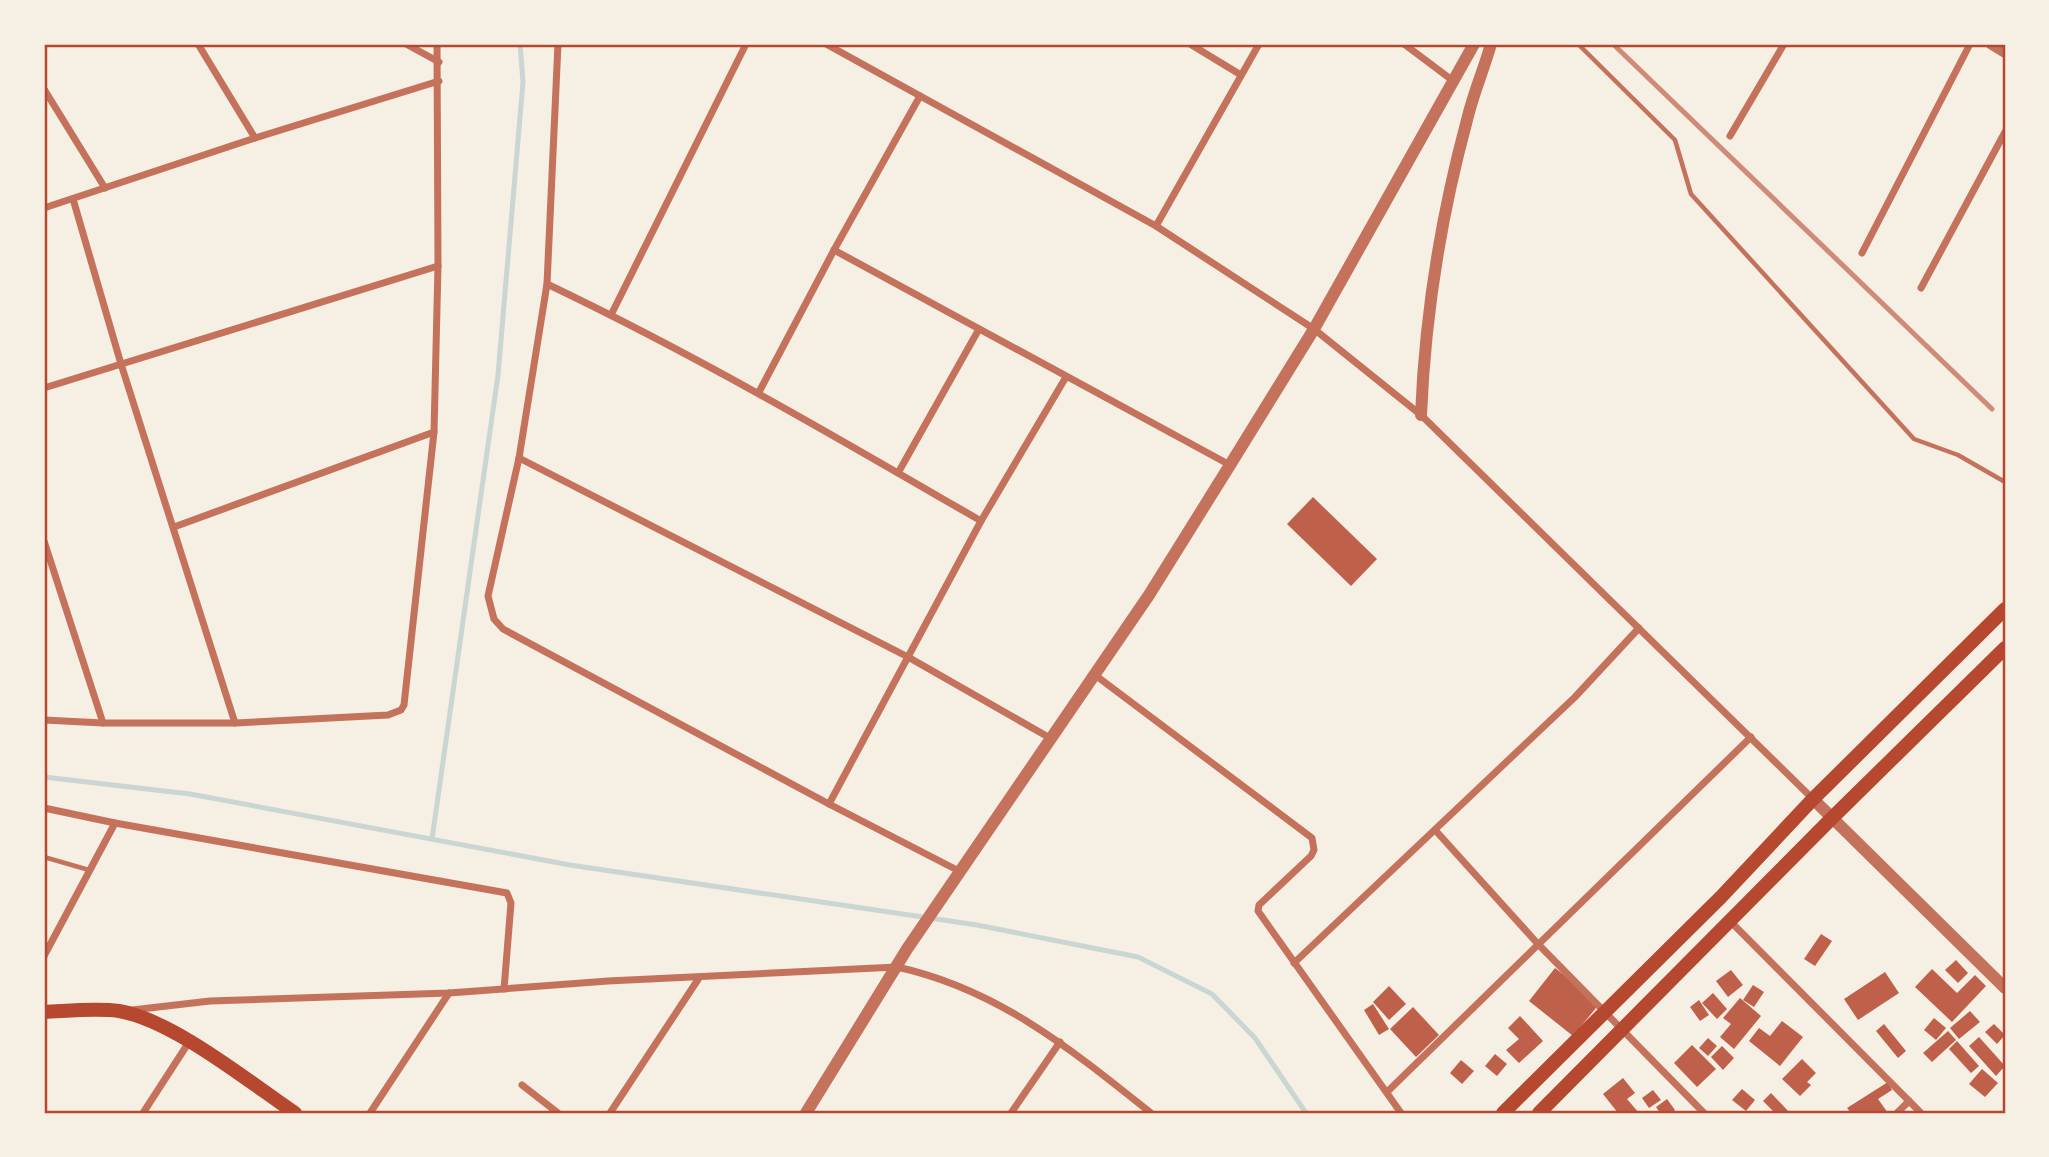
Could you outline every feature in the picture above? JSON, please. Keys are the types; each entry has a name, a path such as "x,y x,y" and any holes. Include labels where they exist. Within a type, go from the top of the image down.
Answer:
{"main road":[{"path":"1503,1113 1721,897 1812,799 2005,609"},
{"path":"1539,1113 2005,648"},
{"path":"44,1012 120,1012 153,1021 295,1113"}],"street":[{"path":"198,44 255,138"},
{"path":"407,44 439,62"},
{"path":"44,720 235,723 388,715 401,710 404,705 433,432 438,266 437,44"},
{"path":"558,44 547,284 519,458 488,596 494,620 503,629 959,871"},
{"path":"611,315 746,44"},
{"path":"826,44 1156,226 1314,329 1421,415 2005,988"},
{"path":"1190,44 1241,75"},
{"path":"1156,226 1259,44"},
{"path":"1404,44 1452,80"},
{"path":"806,1113 950,884 1149,595 1314,329 1474,44"},
{"path":"1421,415 1423,365 1434,279 1467,119 1491,44"},
{"path":"1730,136 1784,44"},
{"path":"1862,253 1970,44"},
{"path":"1992,44 2005,52"},
{"path":"44,208 255,138 439,82"},
{"path":"44,89 105,188"},
{"path":"759,393 834,250 920,96"},
{"path":"1921,288 2005,132"},
{"path":"73,199 121,364 235,723"},
{"path":"834,250 1230,465"},
{"path":"44,388 438,266"},
{"path":"547,284 759,393 981,521"},
{"path":"898,473 979,329"},
{"path":"829,804 981,521 1066,377"},
{"path":"174,527 433,432"},
{"path":"519,458 908,657 1050,738"},
{"path":"44,541 47,563 103,723"},
{"path":"1294,963 1575,697 1639,628"},
{"path":"1095,675 1312,838 1314,850 1311,856 1259,905 1258,909 1401,1113"},
{"path":"1387,1092 1751,737"},
{"path":"44,808 507,893 511,903 504,989"},
{"path":"44,956 115,823"},
{"path":"1436,831 1537,943 1704,1113"},
{"path":"1730,921 1921,1113"},
{"path":"120,1012 210,1001 449,993 608,981 897,967 933,975 1016,1013 1060,1042 1151,1113"},
{"path":"610,1113 699,978"},
{"path":"370,1113 449,993"},
{"path":"143,1113 189,1042"},
{"path":"1011,1113 1060,1042"},
{"path":"522,1085 558,1113"},
{"path":"1897,1113 1909,1101"}],"lane":[{"path":"1578,44 1675,140 1691,194 1914,439 1958,455 2005,482"},
{"path":"44,857 90,870"}],"building":[{"path":"1313,497 1377,559 1351,586 1287,524"},
{"path":"1821,934 1832,941 1815,966 1804,959"},
{"path":"1956,960 1968,973 1958,983 1945,970"},
{"path":"1555,968 1600,1003 1573,1036 1529,1001"},
{"path":"1932,969 1957,993 1975,975 1986,986 1952,1022 1915,987"},
{"path":"1731,970 1743,985 1728,997 1716,981"},
{"path":"1885,972 1899,993 1858,1020 1844,999"},
{"path":"1753,985 1764,992 1754,1007 1743,1000"},
{"path":"1389,986 1406,1004 1389,1020 1373,1002"},
{"path":"1713,993 1727,1009 1717,1019 1702,1003"},
{"path":"1740,998 1761,1016 1734,1049 1720,1037 1731,1024 1723,1018"},
{"path":"1699,1000 1709,1015 1700,1021 1690,1007"},
{"path":"1373,1004 1389,1029 1379,1035 1364,1010"},
{"path":"1413,1007 1439,1035 1416,1057 1390,1029"},
{"path":"1970,1011 1980,1022 1959,1039 1950,1028"},
{"path":"1520,1016 1543,1041 1519,1063 1506,1050 1519,1039 1508,1028"},
{"path":"1934,1018 1946,1028 1936,1040 1924,1030"},
{"path":"1782,1021 1803,1037 1780,1066 1749,1041 1759,1028 1770,1036"},
{"path":"1884,1024 1906,1051 1898,1058 1876,1031"},
{"path":"1994,1024 2005,1035 1997,1044 1985,1032"},
{"path":"1948,1031 1956,1040 1932,1062 1923,1053"},
{"path":"1979,1037 2005,1066 1996,1076 1969,1046"},
{"path":"1708,1038 1717,1046 1708,1056 1699,1048"},
{"path":"1957,1041 1979,1066 1971,1073 1949,1049"},
{"path":"1692,1045 1716,1069 1697,1087 1674,1063"},
{"path":"1722,1046 1734,1058 1723,1070 1711,1057"},
{"path":"1495,1054 1507,1064 1497,1076 1485,1066"},
{"path":"1802,1059 1816,1073 1807,1082 1811,1085 1800,1096 1782,1079"},
{"path":"1461,1060 1474,1071 1462,1084 1450,1073"},
{"path":"1982,1069 1998,1083 1985,1097 1969,1084"},
{"path":"1623,1078 1635,1093 1627,1099 1639,1113 1618,1113 1603,1094"},
{"path":"1888,1082 1892,1090 1878,1099 1888,1113 1851,1113 1847,1108"},
{"path":"1742,1089 1755,1100 1746,1111 1732,1100"},
{"path":"1653,1090 1661,1100 1649,1108 1642,1098"},
{"path":"1771,1093 1790,1113 1775,1113 1763,1101"},
{"path":"1667,1099 1675,1110 1671,1113 1660,1113 1656,1107"}],"waterway":[{"path":"432,839 498,375 523,82 520,44"},
{"path":"44,777 190,794 570,865 977,925 1138,957 1212,994 1255,1038 1306,1113"}],"railway":[{"path":"1613,44 1992,409"}]}
